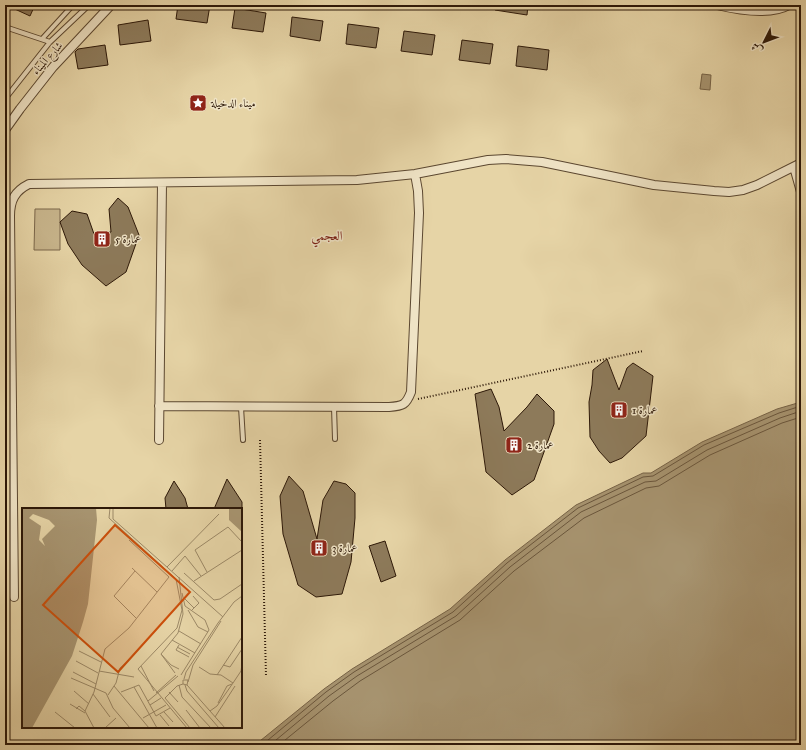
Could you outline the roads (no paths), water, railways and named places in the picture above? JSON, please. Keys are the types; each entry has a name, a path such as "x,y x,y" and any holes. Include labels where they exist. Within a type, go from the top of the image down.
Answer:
{"street":[{"name":"شارع الميناء","path":"5,130 24,103 53,67 111,5"},
{"path":"717,5 775,11 789,5"},
{"path":"14,597 10,206 21,188 30,184 357,180 414,174 488,160 521,159 654,185 714,192 742,190 757,185 797,165 801,192"},
{"path":"159,406 389,407 400,406 407,402 411,392 419,213 418,191 414,174"},
{"path":"159,440 162,183"}],"lane":[{"path":"42,40 73,5"},
{"path":"5,99 50,42 89,5"},
{"path":"5,27 50,42"},
{"path":"241,407 243,440"},
{"path":"334,407 334,439"}],"water":[{"path":"702,74 711,75 710,90 700,89"},
{"path":"801,402 801,745 255,745 324,689 352,669 450,609 505,560 576,505 643,473 651,473 702,442 777,409"}],"place":[{"name":"ميناء الدخيلة","path":"198,103"},
{"name":"عمارة 5","path":"102,239"},
{"name":"عمارة 1","path":"619,410"},
{"name":"عمارة 2","path":"514,445"},
{"name":"عمارة 3","path":"319,548"}],"district":[{"name":"العجمي","path":"327,235"}]}
